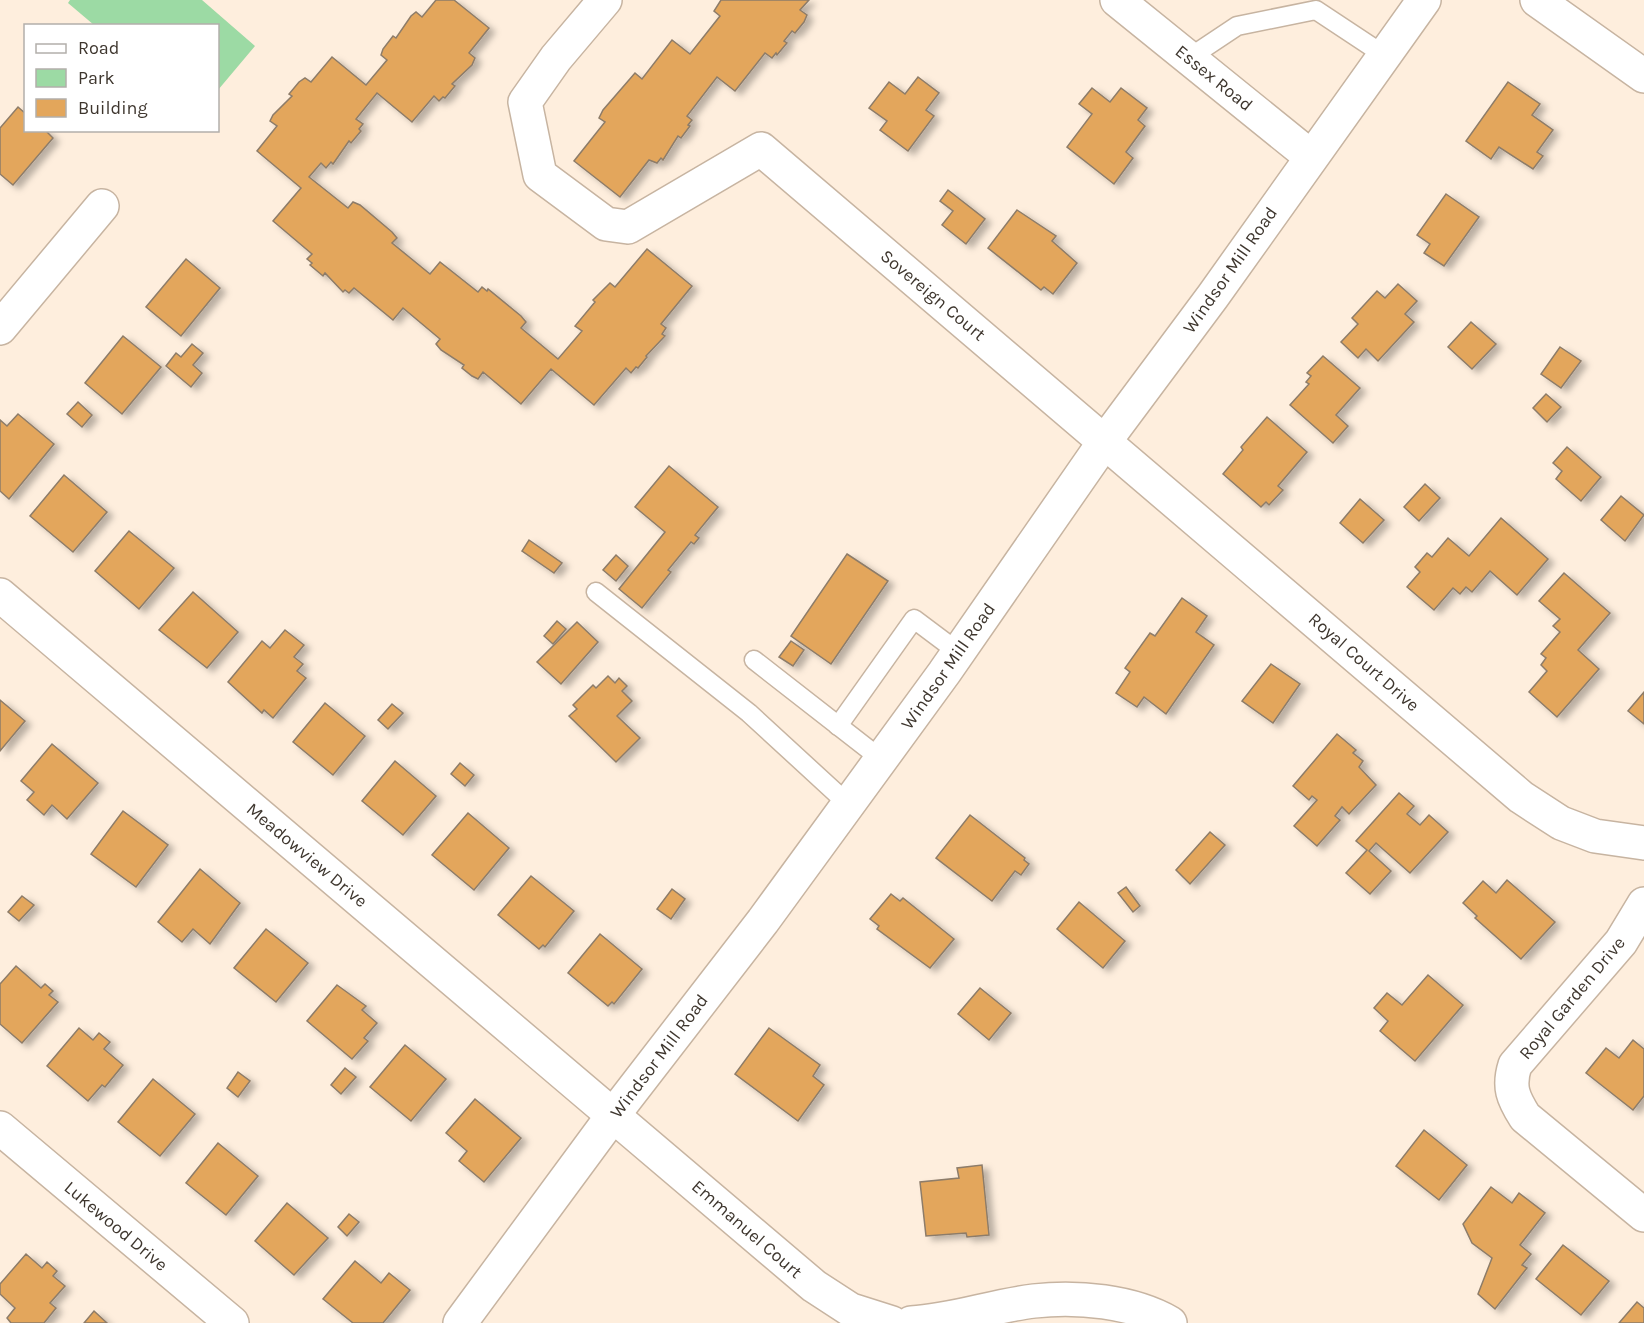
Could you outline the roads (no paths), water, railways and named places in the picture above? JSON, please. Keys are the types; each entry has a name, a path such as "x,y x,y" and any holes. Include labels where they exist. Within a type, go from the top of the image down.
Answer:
{"street":[{"name":"Sovereign Court","path":"605,0 556,58 525,102 540,175 606,224 628,227 760,150 1105,441"},
{"name":"Essex Road","path":"1117,0 1310,156"},
{"name":"Windsor Mill Road","path":"460,1323 614,1114 763,921 958,652 1105,441 1213,296 1310,156 1424,0"},
{"path":"1537,0 1644,76"},
{"path":"0,328 102,206"},
{"name":"Royal Court Drive","path":"1105,441 1521,797 1561,823 1595,836 1644,843"},
{"name":"Meadowview Drive","path":"0,595 614,1114"},
{"name":"Royal Garden Drive","path":"1644,904 1621,942 1515,1065 1509,1082 1514,1100 1525,1117 1644,1215"},
{"name":"Emmanuel Court","path":"614,1114 814,1286 851,1310 892,1323"},
{"name":"Lukewood Drive","path":"0,1128 232,1323"},
{"path":"911,1323 940,1322 1034,1301 1068,1300 1123,1305 1170,1323"}],"lane":[{"path":"1189,58 1237,27 1316,10 1383,55"},
{"path":"596,592 749,712 848,804"},
{"path":"838,726 914,620 958,652"},
{"path":"754,660 881,759"}]}
